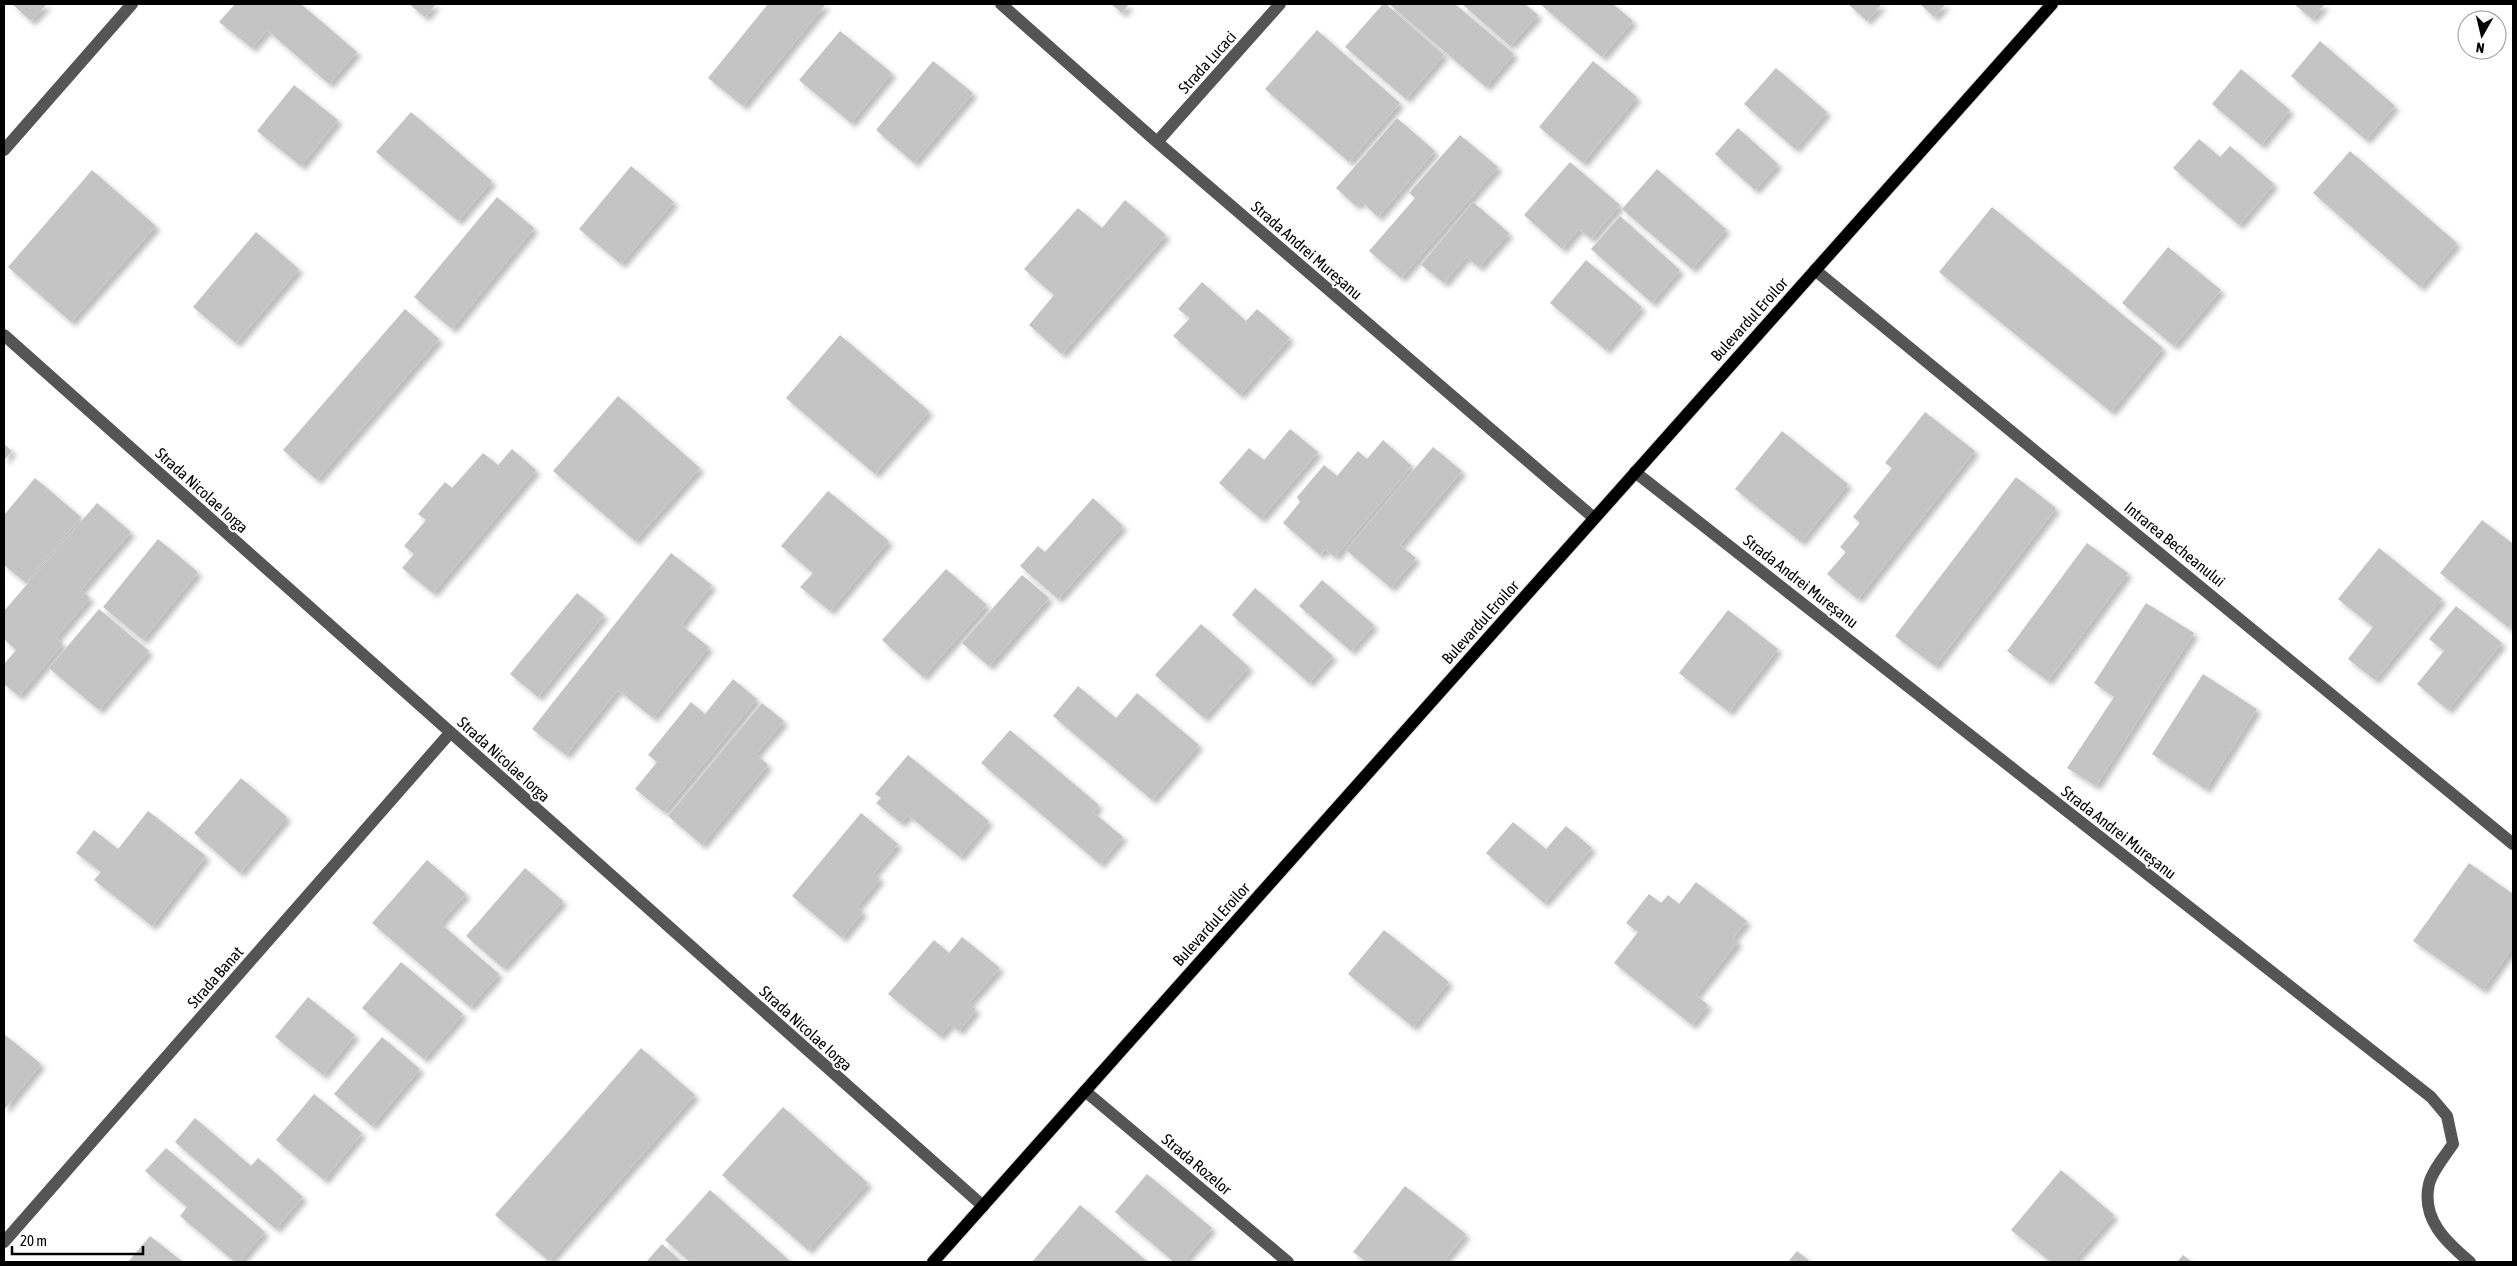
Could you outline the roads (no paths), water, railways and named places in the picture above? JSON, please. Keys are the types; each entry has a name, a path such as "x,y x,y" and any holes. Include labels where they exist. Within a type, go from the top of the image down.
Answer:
{"main road":[{"name":"Bulevardul Eroilor","path":"933,1262 2052,4"}],"street":[{"path":"4,150 132,4"},
{"name":"Strada Andrei Mureșanu","path":"1001,4 1157,142 1594,518"},
{"name":"Strada Lucaci","path":"1157,142 1280,4"},
{"name":"Intrarea Becheanului","path":"1815,270 2513,844"},
{"name":"Strada Nicolae Iorga","path":"4,335 984,1206"},
{"name":"Strada Andrei Mureșanu","path":"1635,472 2431,1096 2447,1116 2452,1144 2429,1184 2428,1211 2435,1228 2470,1262"},
{"name":"Strada Banat","path":"4,1242 450,733"},
{"name":"Strada Rozelor","path":"1085,1091 1288,1262"}]}
